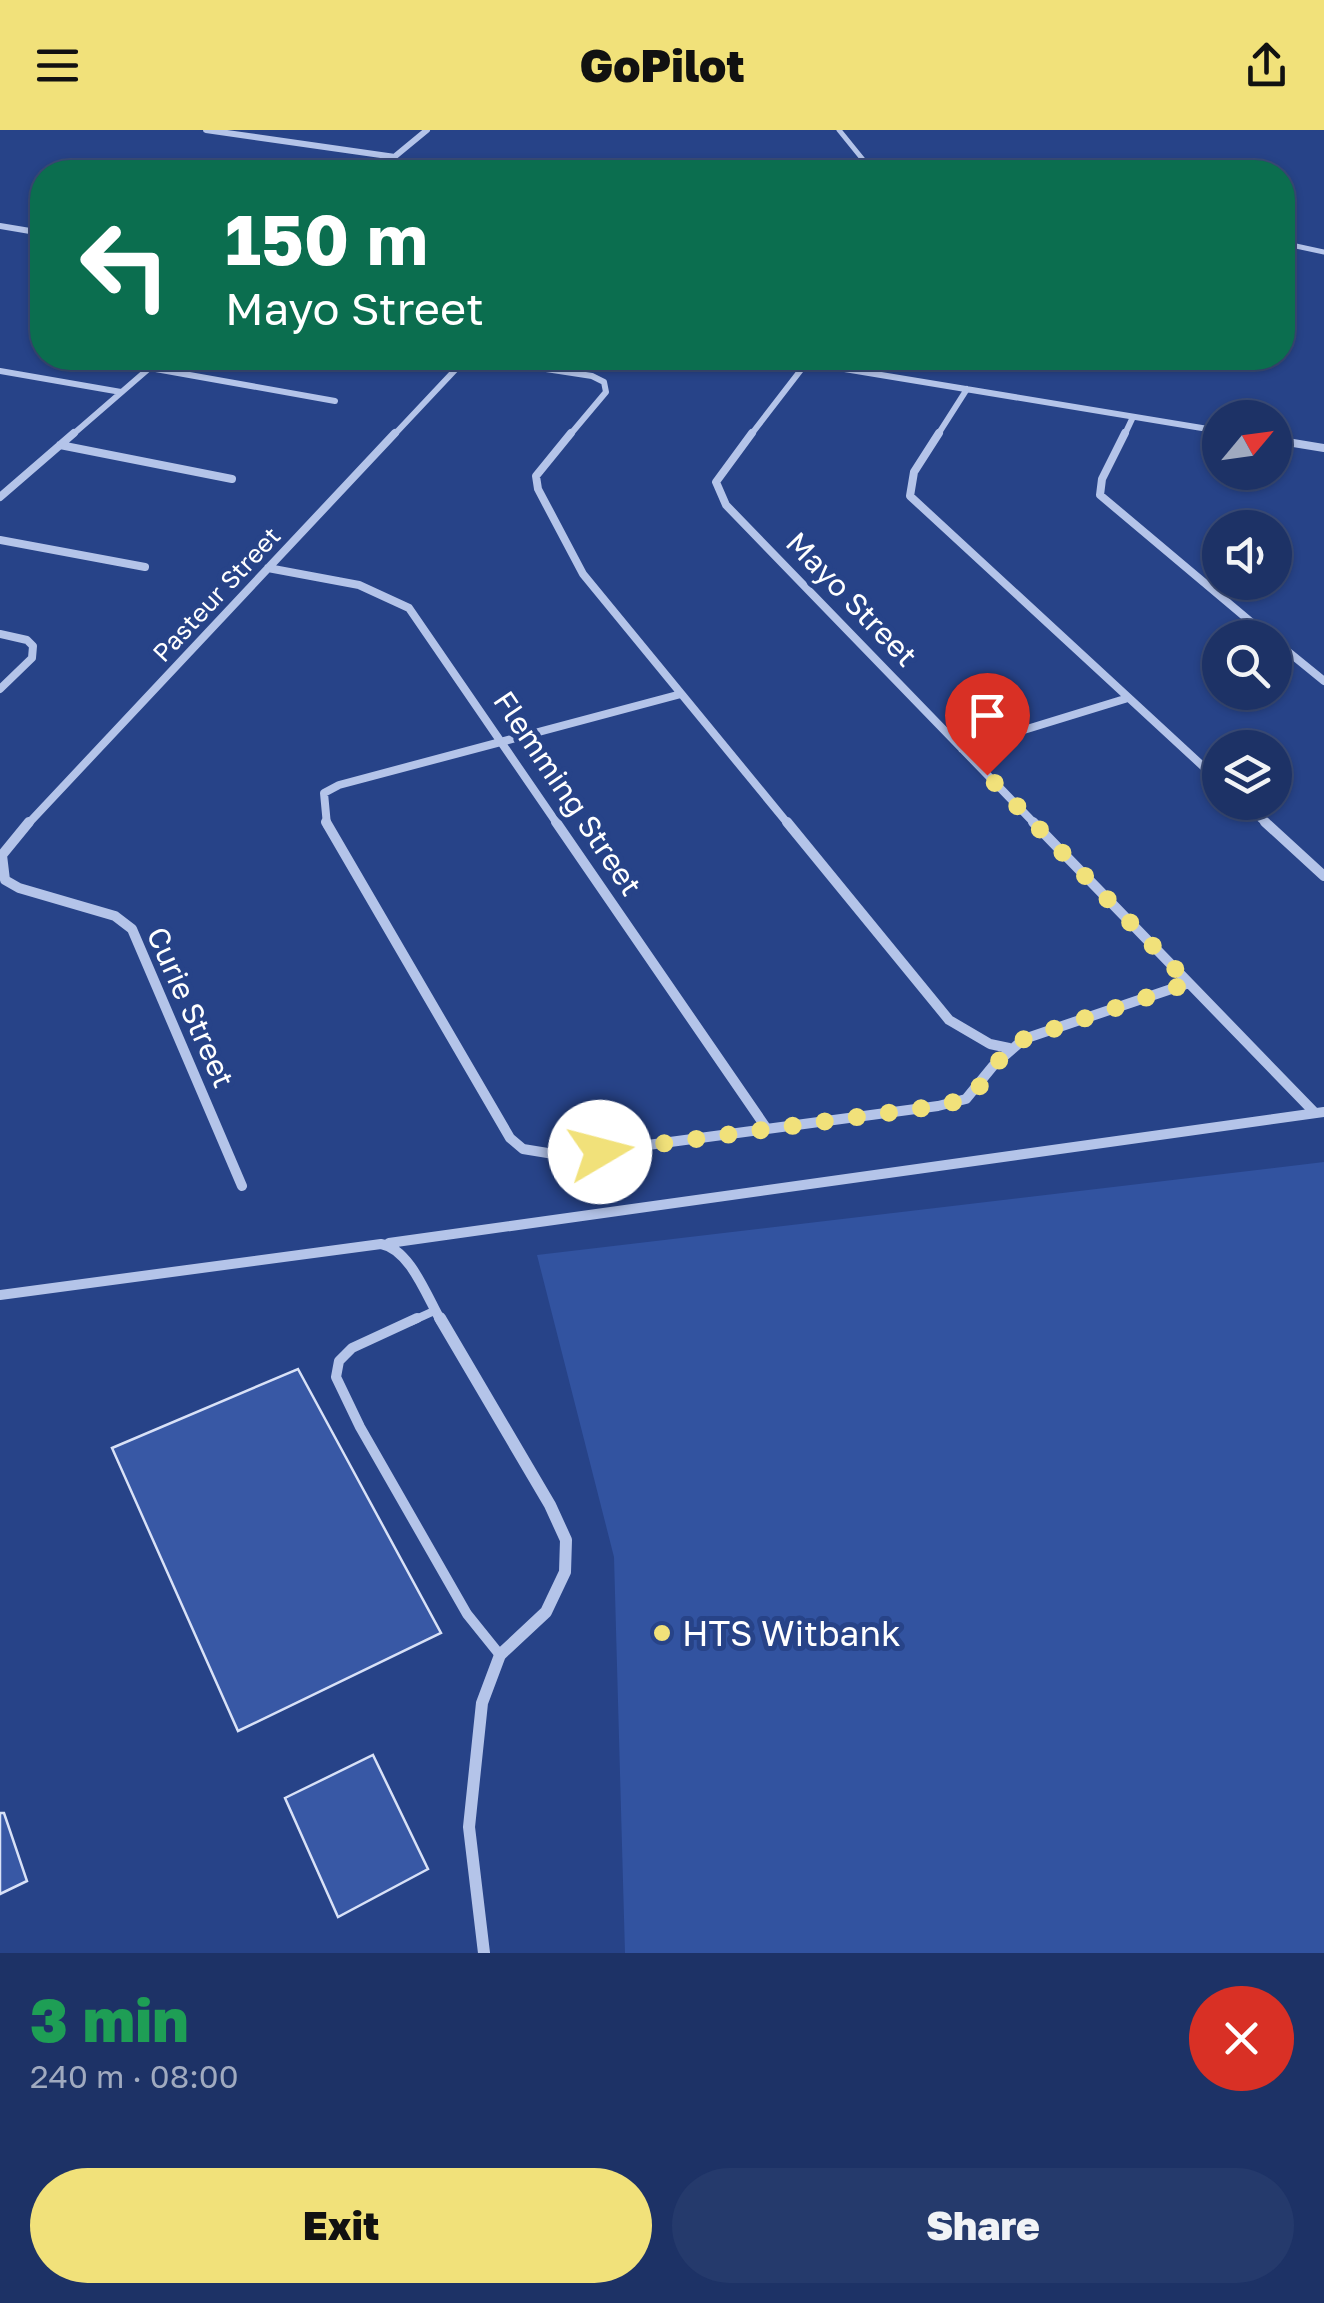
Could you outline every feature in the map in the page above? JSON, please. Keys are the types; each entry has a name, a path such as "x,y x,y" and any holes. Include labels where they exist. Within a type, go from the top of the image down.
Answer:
{"street":[{"path":"206,130 395,157"},
{"path":"391,160 427,130"},
{"path":"0,226 30,232"},
{"path":"0,497 148,370"},
{"path":"161,370 334,402"},
{"name":"Pasteur Street","path":"0,868 2,855 14,838 455,370"},
{"path":"553,370 592,376 604,382 606,392 540,469 536,481 584,574 949,1020 990,1044 1010,1048"},
{"name":"Mayo Street","path":"800,370 719,476 718,493 1189,983 1320,1112"},
{"path":"854,370 1202,428"},
{"path":"0,372 121,392"},
{"path":"967,389 914,472 910,496 1202,766"},
{"path":"1133,416 1102,479 1100,496 1250,620"},
{"path":"1292,443 1324,448"},
{"path":"60,446 232,478"},
{"path":"0,540 145,568"},
{"name":"Flemming Street","path":"268,568 364,587 392,596 409,608 767,1130"},
{"path":"0,634 27,640 33,646 32,658 0,689"},
{"path":"1292,655 1324,681"},
{"path":"681,694 339,785 324,793 324,820 510,1138 524,1149 566,1156 938,1106 966,1099 1010,1048 1024,1039 1189,983"},
{"path":"962,749 1128,698"},
{"path":"1263,820 1324,876"},
{"name":"Curie Street","path":"0,868 4,880 19,888 115,916 132,929 242,1186"},
{"path":"0,1295 1320,1112"},
{"path":"381,1244 394,1246 403,1256 550,1506 566,1540 565,1572 546,1612 500,1655 482,1703 469,1827 484,1953"}],"lane":[{"path":"839,130 863,160"},
{"path":"1295,246 1324,252"},
{"path":"434,1311 352,1348 338,1360 336,1377 360,1427 468,1614 500,1655"}],"shaded area":[{"path":"1324,1162 1324,1953 625,1953 614,1557 537,1255"}],"building":[{"path":"298,1369 441,1633 238,1731 112,1448"},
{"path":"373,1755 428,1869 338,1917 285,1798"},
{"path":"0,1813 4,1813 27,1881 0,1894"}],"place":[{"name":"HTS Witbank","path":"662,1633"}],"route":[{"path":"600,1152 966,1099 1010,1048 1024,1039 1189,983 987,775"}]}
